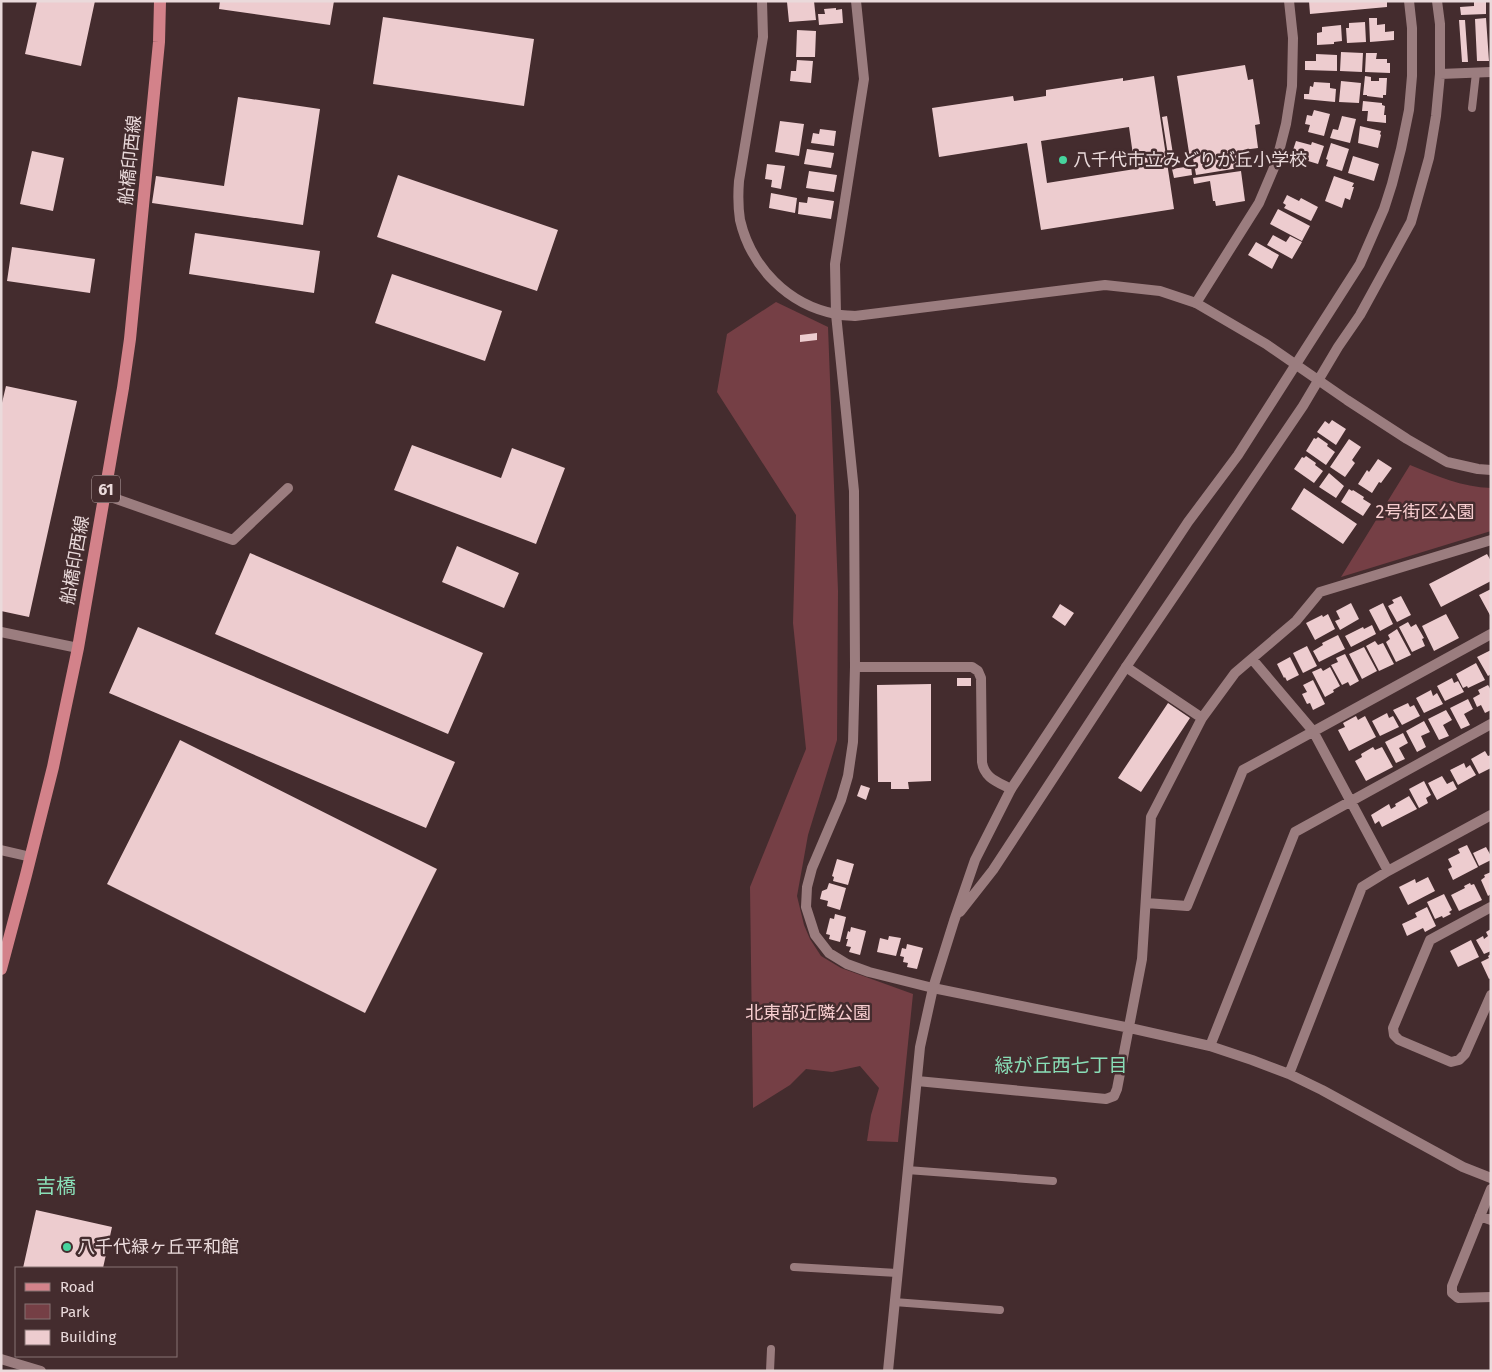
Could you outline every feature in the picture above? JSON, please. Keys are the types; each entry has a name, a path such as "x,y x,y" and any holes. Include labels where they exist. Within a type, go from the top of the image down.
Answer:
{"main road":[{"name":"船橋印西線","path":"1,969 31,857 52,767 78,648 105,495 130,339 159,42 160,1"}],"street":[{"path":"762,1 763,37 739,181 740,218 746,240 757,261 769,278 791,296 810,306 836,314 855,316 1105,285 1160,291 1196,303 1266,344 1407,439 1446,462 1491,470"},
{"path":"856,1 864,79 835,264 836,314 854,490 855,667 853,742 848,776 841,800 812,868 807,887 806,907 815,935 829,953 847,964 933,988 1210,1046 1252,1060 1289,1074 1463,1167 1491,1178"},
{"path":"1196,303 1259,203 1276,163 1286,124 1292,86 1293,38 1289,1"},
{"path":"888,1371 920,1047 933,988 975,860 1011,789 1188,522 1238,455 1360,264 1384,209 1392,184 1409,110 1412,76 1412,37 1409,1"},
{"path":"954,920 993,870 1126,667 1303,406 1360,315 1411,222 1429,158 1436,116 1440,74 1438,1"},
{"path":"1440,74 1491,72"},
{"path":"105,495 233,540 288,488"},
{"path":"917,1081 1106,1100 1114,1096 1118,1089 1142,959 1151,817 1202,718 1235,673 1296,620 1320,592 1491,540"},
{"path":"1,632 78,648"},
{"path":"1146,903 1187,906 1242,770 1491,634"},
{"path":"1252,659 1313,731 1388,871"},
{"path":"855,667 972,668 978,671 981,678 983,770 988,776 1011,789"},
{"path":"1126,667 1202,718"},
{"path":"1210,1046 1295,832 1491,724"},
{"path":"1289,1074 1362,887 1491,815"},
{"path":"1,850 31,857"},
{"path":"1491,907 1430,940 1393,1028 1394,1035 1399,1040 1451,1062 1459,1060 1465,1054 1491,995"},
{"path":"1491,1188 1452,1286 1452,1293 1458,1298 1491,1297"},
{"path":"1480,1216 1491,1220"},
{"path":"1,1359 41,1371"}],"lane":[{"path":"1472,108 1476,73"},
{"path":"907,1170 1053,1181"},
{"path":"794,1268 897,1273"},
{"path":"894,1302 1000,1310"},
{"path":"770,1371 771,1349"}],"green space":[{"name":"北東部近隣公園","path":"776,302 828,327 838,591 837,740 808,835 797,896 804,925 821,956 841,968 913,994 898,1142 867,1141 871,1115 879,1088 860,1066 832,1072 806,1069 790,1085 753,1108 750,887 806,749 793,623 796,515 717,392 727,334"},
{"name":"2号街区公園","path":"1410,465 1459,483 1491,488 1491,531 1341,577"}],"building":[{"path":"37,1 95,1 81,66 25,54"},
{"path":"220,1 334,1 330,25 219,9"},
{"path":"814,1 816,20 789,22 787,2"},
{"path":"1309,1 1387,1 1387,7 1310,14"},
{"path":"1474,1 1486,1 1486,14 1461,15 1460,7 1474,6"},
{"path":"836,8 836,10 842,9 843,23 819,25 818,14 825,14 824,9"},
{"path":"383,17 534,39 524,106 373,84"},
{"path":"1369,18 1377,18 1377,25 1385,24 1385,32 1394,31 1394,40 1370,42"},
{"path":"1486,18 1489,61 1477,61 1475,19"},
{"path":"1459,20 1465,20 1468,62 1462,62"},
{"path":"1365,22 1366,42 1347,43 1346,28 1349,28 1349,23"},
{"path":"1341,25 1342,41 1334,42 1334,44 1317,45 1317,33 1322,32 1322,27"},
{"path":"797,30 816,31 815,57 796,57"},
{"path":"1341,52 1363,53 1362,72 1340,71"},
{"path":"1366,53 1377,53 1376,59 1387,59 1387,63 1390,63 1390,73 1365,72"},
{"path":"1316,54 1337,55 1337,71 1305,70 1305,61 1316,61"},
{"path":"797,60 813,61 811,83 790,81 791,71 796,71"},
{"path":"1245,65 1248,80 1253,79 1260,124 1255,125 1258,148 1243,150 1245,167 1196,175 1193,158 1190,159 1177,76"},
{"path":"1154,76 1174,209 1041,230 1027,143 939,157 932,108 1013,96 1014,101 1046,96 1046,90 1123,78 1123,81","holes":["1129,127 1135,169 1047,183 1041,141"]},
{"path":"1365,76 1371,77 1371,81 1387,78 1386,95 1383,95 1383,98 1363,95"},
{"path":"1341,81 1361,83 1359,103 1339,102"},
{"path":"1314,82 1330,83 1330,88 1336,89 1335,102 1304,99 1304,94 1309,94 1310,86 1313,87"},
{"path":"238,97 320,109 303,225 152,203 156,176 224,186"},
{"path":"1363,101 1382,103 1385,106 1384,115 1386,115 1386,123 1367,121 1368,111 1362,111"},
{"path":"1314,110 1330,114 1324,136 1308,132 1310,125 1305,124 1307,115 1312,116"},
{"path":"1167,116 1175,167 1170,168 1162,117"},
{"path":"1342,116 1356,119 1350,143 1330,138 1333,129 1338,130"},
{"path":"780,121 804,124 799,156 775,152"},
{"path":"1360,126 1381,131 1378,148 1358,143"},
{"path":"820,129 836,131 834,146 811,143 813,133 819,134"},
{"path":"1296,141 1311,145 1312,142 1324,146 1318,164 1295,157 1296,154 1292,153"},
{"path":"1331,143 1349,149 1342,171 1326,166"},
{"path":"807,149 834,153 831,168 804,164"},
{"path":"32,151 64,158 53,211 20,204"},
{"path":"1353,156 1379,164 1374,181 1348,173"},
{"path":"767,164 785,166 781,189 771,187 772,180 765,179"},
{"path":"1191,166 1192,175 1174,178 1172,169"},
{"path":"809,171 837,175 834,192 806,188"},
{"path":"1241,171 1245,201 1216,206 1215,201 1213,201 1210,181 1194,184 1193,178"},
{"path":"398,175 558,230 537,291 377,237"},
{"path":"1334,176 1354,183 1350,200 1345,198 1342,208 1325,201"},
{"path":"771,193 797,198 795,213 769,208"},
{"path":"1287,195 1299,201 1301,198 1318,207 1311,221 1284,208 1286,205 1283,203"},
{"path":"808,197 834,201 831,219 798,214 799,202 807,203"},
{"path":"1278,209 1310,226 1302,241 1270,224"},
{"path":"195,233 320,251 314,293 189,274"},
{"path":"1273,235 1286,242 1290,236 1302,242 1292,259 1267,245"},
{"path":"1256,242 1279,255 1272,269 1248,255"},
{"path":"12,247 95,259 90,293 7,281"},
{"path":"392,274 502,311 485,361 375,323"},
{"path":"817,333 817,340 800,342 800,335"},
{"path":"6,386 77,401 29,617 1,611 1,407"},
{"path":"1332,420 1346,429 1336,445 1317,432 1325,421 1329,424"},
{"path":"1318,437 1335,452 1326,465 1306,451 1314,438"},
{"path":"1349,439 1361,447 1352,460 1355,463 1345,477 1330,467"},
{"path":"412,445 501,478 512,448 565,468 536,544 394,490"},
{"path":"1306,456 1323,471 1314,483 1294,469 1302,457"},
{"path":"1378,459 1392,468 1372,493 1358,484 1367,470 1369,472"},
{"path":"1329,473 1344,486 1336,498 1319,487"},
{"path":"1304,488 1357,524 1343,544 1291,509"},
{"path":"1349,489 1364,497 1363,499 1371,504 1363,516 1341,502"},
{"path":"457,546 519,573 504,608 442,582"},
{"path":"250,553 483,653 448,734 215,634"},
{"path":"1487,554 1491,561 1491,581 1441,607 1429,584"},
{"path":"1491,589 1491,617 1479,595"},
{"path":"1401,596 1411,615 1397,622 1388,606 1394,603 1392,600"},
{"path":"1351,603 1359,619 1340,630 1335,621 1340,619 1336,611"},
{"path":"1383,603 1393,624 1380,631 1369,610"},
{"path":"1060,604 1074,613 1065,626 1052,617"},
{"path":"1328,614 1335,629 1315,640 1306,623"},
{"path":"1446,614 1459,638 1434,651 1422,626"},
{"path":"1408,622 1411,627 1416,624 1424,638 1422,639 1425,646 1412,652 1399,627"},
{"path":"1372,625 1376,634 1351,647 1345,636 1363,627 1364,629"},
{"path":"138,627 455,762 426,828 109,693"},
{"path":"1397,629 1411,655 1396,662 1386,642 1390,639 1388,635"},
{"path":"1338,635 1345,649 1319,662 1313,651 1323,645 1322,643"},
{"path":"1375,641 1378,645 1383,643 1394,664 1379,671 1366,646"},
{"path":"1307,646 1317,666 1303,673 1293,653"},
{"path":"1364,647 1377,671 1362,679 1349,654"},
{"path":"1491,650 1491,674 1488,676 1477,657"},
{"path":"1345,654 1359,681 1350,686 1348,682 1342,685 1331,665 1338,662 1336,658"},
{"path":"1290,657 1299,675 1287,681 1277,664"},
{"path":"1476,663 1485,680 1468,688 1467,686 1463,688 1456,674"},
{"path":"1330,667 1340,686 1325,697 1312,672 1321,668 1323,671"},
{"path":"957,678 971,678 971,686 957,686"},
{"path":"1452,678 1454,683 1458,681 1464,692 1445,701 1437,686"},
{"path":"1313,680 1325,704 1313,710 1310,703 1307,704 1302,694 1307,692 1303,685"},
{"path":"931,684 931,781 908,782 909,789 891,789 891,782 878,782 877,685"},
{"path":"1488,685 1491,690 1491,710 1485,713 1481,705 1477,707 1473,698 1480,694 1478,690"},
{"path":"1431,690 1433,696 1437,693 1443,704 1424,713 1416,698"},
{"path":"1468,699 1473,709 1464,714 1470,725 1461,729 1450,708"},
{"path":"1168,703 1190,718 1141,792 1118,778"},
{"path":"1408,703 1410,707 1414,705 1420,716 1402,725 1393,710"},
{"path":"1446,710 1452,720 1443,725 1449,736 1439,740 1428,719"},
{"path":"1387,713 1389,718 1393,716 1399,727 1380,736 1372,721"},
{"path":"1356,716 1358,720 1365,716 1376,737 1349,751 1338,730 1345,727 1343,723"},
{"path":"1424,721 1430,732 1421,736 1426,747 1417,752 1406,731"},
{"path":"1403,733 1408,743 1399,748 1405,759 1396,763 1385,742"},
{"path":"180,740 437,869 365,1013 107,884"},
{"path":"1373,747 1375,750 1382,747 1393,767 1366,781 1355,761 1362,757 1361,754"},
{"path":"1485,751 1488,756 1491,755 1491,768 1479,774 1471,759"},
{"path":"1464,763 1466,768 1470,765 1476,775 1458,785 1450,770"},
{"path":"1442,776 1447,784 1453,781 1457,789 1437,800 1428,783"},
{"path":"1424,781 1431,795 1426,798 1428,803 1419,808 1409,789"},
{"path":"861,785 870,788 866,800 857,796"},
{"path":"1409,796 1417,809 1382,827 1379,821 1375,824 1371,815 1389,804 1391,809 1396,806 1395,804"},
{"path":"1467,845 1478,867 1453,880 1448,869 1452,867 1448,859 1460,853 1458,849"},
{"path":"1486,847 1491,860 1479,866 1473,853"},
{"path":"837,859 854,864 848,885 833,881 834,877 832,876"},
{"path":"1491,872 1491,894 1488,896 1481,880 1485,877 1484,875"},
{"path":"1428,877 1435,891 1408,905 1399,887 1415,879 1416,883"},
{"path":"829,883 846,888 840,910 827,906 828,901 820,899 822,891 827,889"},
{"path":"1470,883 1471,885 1474,884 1482,900 1459,911 1451,895 1465,888 1464,886"},
{"path":"1444,894 1452,910 1449,912 1451,914 1435,919 1427,902"},
{"path":"1427,907 1436,926 1425,932 1423,928 1407,936 1402,924 1417,917 1415,913"},
{"path":"835,914 846,917 840,942 829,939 830,935 826,934 830,918 834,919"},
{"path":"851,927 866,931 860,955 849,952 851,947 846,946 848,931 850,932"},
{"path":"1491,929 1491,951 1484,954 1476,940 1483,936 1484,939 1488,936 1486,932"},
{"path":"889,936 901,938 896,956 877,952 880,938 888,940"},
{"path":"1471,940 1479,957 1458,967 1450,951"},
{"path":"907,944 923,948 917,969 907,967 908,963 903,962 904,957 900,956 902,948 906,949"},
{"path":"1491,954 1491,978 1489,979 1481,962 1489,958 1488,956"},
{"name":"八千代緑ヶ丘平和館","path":"36,1210 112,1227 103,1267 23,1267"}],"place":[{"name":"八千代市立みどりが丘小学校","path":"1063,160"},
{"name":"八千代緑ヶ丘平和館","path":"67,1247"}],"district":[{"name":"緑が丘西七丁目","path":"1061,1065"},
{"name":"吉橋","path":"56,1186"}]}
